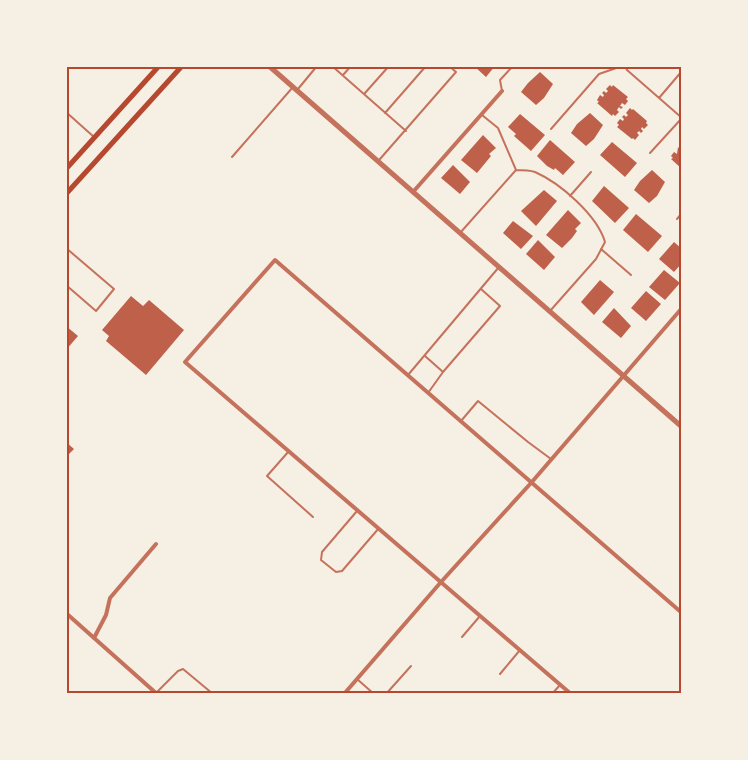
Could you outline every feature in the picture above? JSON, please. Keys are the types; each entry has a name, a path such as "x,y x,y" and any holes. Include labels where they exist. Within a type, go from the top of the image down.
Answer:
{"main road":[{"path":"66,169 159,66"},
{"path":"66,194 182,66"}],"street":[{"path":"269,66 682,427"},
{"path":"413,192 502,91"},
{"path":"571,694 185,362 274,260 682,613"},
{"path":"344,694 682,309"},
{"path":"94,638 106,615 110,598 156,544"},
{"path":"66,613 156,693"}],"lane":[{"path":"276,72 280,66"},
{"path":"232,157 317,66"},
{"path":"332,66 406,131"},
{"path":"343,75 351,66"},
{"path":"364,94 389,66"},
{"path":"385,113 426,66"},
{"path":"378,162 456,72 449,66"},
{"path":"502,91 500,80 513,66"},
{"path":"551,129 598,74 624,66 682,118 650,153"},
{"path":"659,98 682,71"},
{"path":"66,112 94,137"},
{"path":"482,115 498,128 516,170"},
{"path":"516,170 532,171 549,180 570,196 601,230 605,242 596,259 550,311"},
{"path":"460,233 516,170"},
{"path":"570,196 591,172"},
{"path":"677,219 682,213"},
{"path":"66,248 114,289 96,311 66,285"},
{"path":"601,249 631,275"},
{"path":"407,375 499,267"},
{"path":"428,393 443,372 500,306 481,289"},
{"path":"424,356 443,372"},
{"path":"461,421 478,401 551,459"},
{"path":"289,451 267,476 313,517"},
{"path":"357,510 322,552 321,560 336,573 342,571 379,528"},
{"path":"462,637 480,616"},
{"path":"500,674 520,650"},
{"path":"386,694 411,666"},
{"path":"156,693 178,671 183,669 213,694"},
{"path":"357,679 374,694"},
{"path":"552,694 560,685"}],"building":[{"path":"474,66 495,66 486,77"},
{"path":"540,72 553,84 544,98 536,105 521,92"},
{"path":"610,85 628,97 626,99 628,101 625,105 622,103 620,106 623,107 621,109 619,107 617,110 619,112 615,116 597,103 600,95 603,97 602,93 608,91 606,89"},
{"path":"630,108 647,121 648,125 644,129 642,127 643,131 637,133 639,135 635,140 617,127 620,119 623,121 622,117 628,115 626,113"},
{"path":"590,113 603,125 594,139 586,146 571,133 577,124"},
{"path":"520,114 545,135 531,151 514,136 516,134 508,127"},
{"path":"483,135 496,148 489,154 491,156 477,173 461,160"},
{"path":"550,140 575,162 563,175 555,168 554,170 547,166 537,156"},
{"path":"612,142 637,163 625,177 600,155"},
{"path":"678,147 680,149 682,147 682,169 671,159 674,152 677,154"},
{"path":"453,165 470,182 460,194 441,178"},
{"path":"652,170 665,182 657,196 649,203 634,190"},
{"path":"604,186 629,208 615,223 592,201"},
{"path":"544,190 557,201 536,226 521,211"},
{"path":"568,210 581,223 575,229 577,231 572,238 562,248 546,235"},
{"path":"636,214 662,236 648,252 623,230"},
{"path":"513,221 533,236 521,249 503,233"},
{"path":"538,240 555,257 544,270 526,254"},
{"path":"674,242 682,249 682,263 674,272 659,259"},
{"path":"664,270 680,283 665,300 649,287"},
{"path":"600,280 614,292 594,315 581,302"},
{"path":"646,291 661,304 646,321 631,308"},
{"path":"131,296 143,306 149,300 184,330 146,375 106,341 109,336 102,330"},
{"path":"614,308 631,326 621,338 602,322"},
{"path":"66,326 78,336 66,350"},
{"path":"66,442 74,449 66,457"}]}
